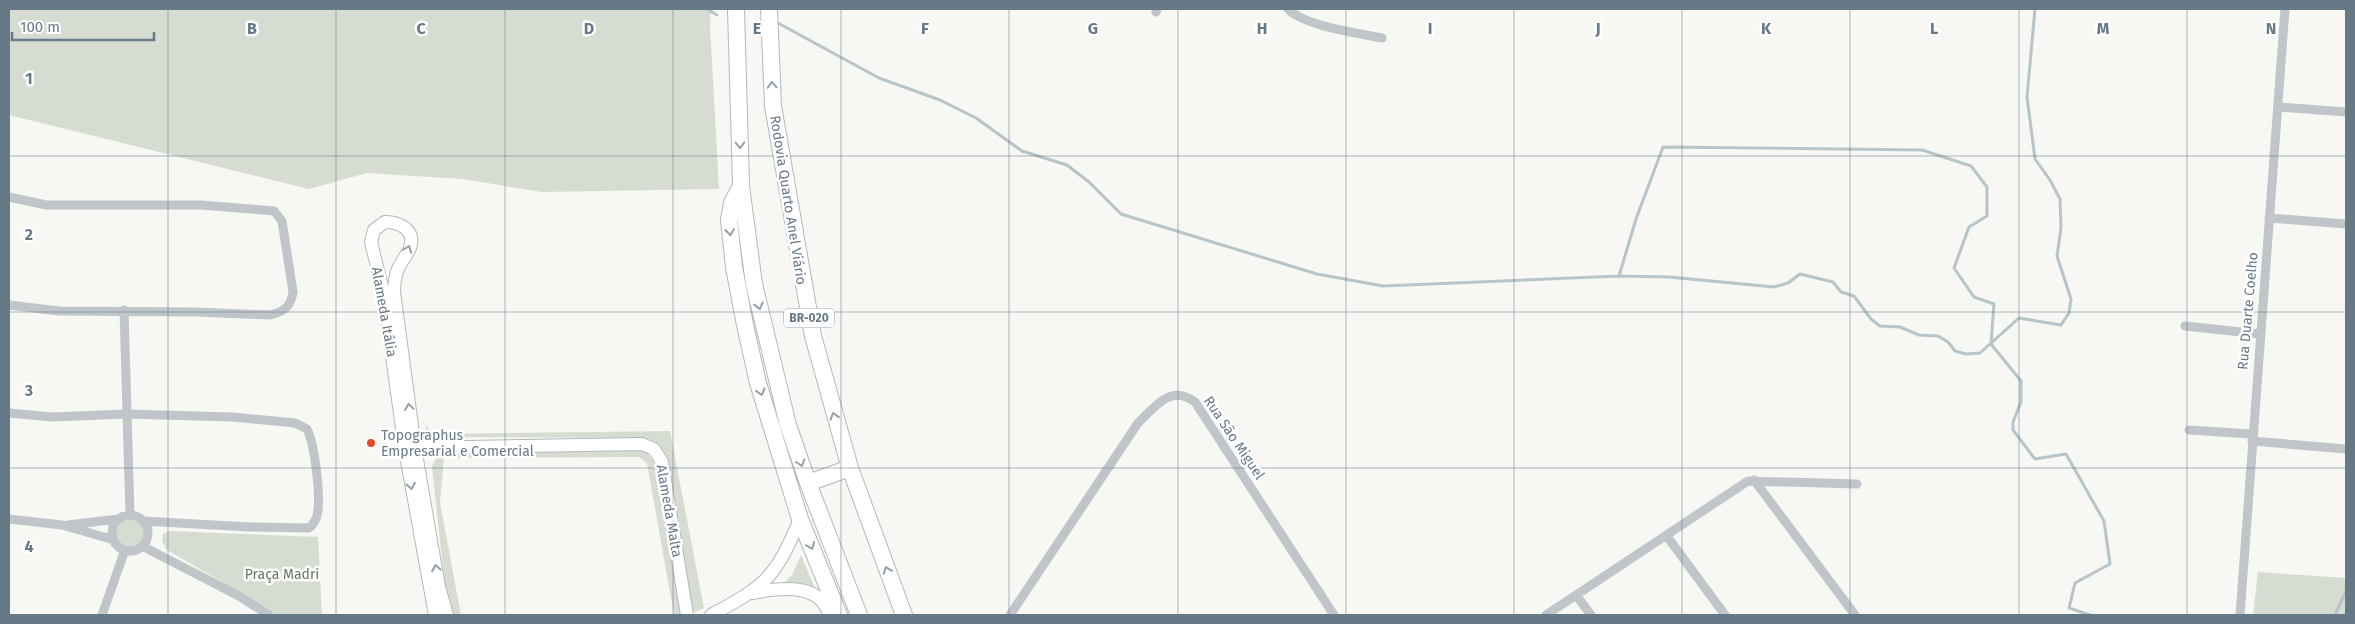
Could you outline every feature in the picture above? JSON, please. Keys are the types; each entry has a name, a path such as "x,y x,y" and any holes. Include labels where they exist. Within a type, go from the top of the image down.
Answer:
{"highway":[{"name":"BR-020","path":"736,9 741,186 754,284 788,425 808,483 860,615"},
{"name":"Rodovia Quarto Anel Viário","path":"769,9 773,106 804,292 828,394 850,468 904,615"},
{"path":"741,186 732,202 729,220 734,267 758,383 800,519 839,615"},
{"path":"808,483 850,468"}],"street":[{"path":"1288,9 1293,14 1312,22 1382,38"},
{"name":"Rua Duarte Coelho","path":"2240,615 2285,9"},
{"path":"2278,107 2346,112"},
{"path":"9,197 46,205 201,205 274,211 282,221 293,292 292,300 281,313 270,315 124,310 59,311 9,305"},
{"path":"2270,218 2346,224"},
{"name":"Alameda Itália","path":"435,615 406,451 383,291 371,236 378,225 392,222 403,225 408,230 411,238 410,248 398,268 394,281 406,451 447,615"},
{"path":"377,267 398,268"},
{"path":"124,310 130,515"},
{"path":"2185,326 2260,334"},
{"name":"Rua São Miguel","path":"1010,615 1138,423 1164,398 1176,394 1187,396 1195,402 1334,615"},
{"path":"9,413 52,417 127,414 232,416 295,423 307,429 313,445 318,512 310,528 249,528 143,521 130,515 118,520 62,526"},
{"path":"2189,430 2346,449"},
{"name":"Alameda Malta","path":"406,451 642,444 654,449 662,462 687,615"},
{"path":"1754,480 1855,615"},
{"path":"1546,615 1742,484 1754,480 1857,484"},
{"path":"9,519 62,526 114,540 124,550 134,550 142,546 148,533 143,521"},
{"path":"711,615 751,593 765,582 784,557 800,519"},
{"path":"114,540 113,528 118,520"},
{"path":"1666,535 1725,615"},
{"path":"142,546 237,595 269,615"},
{"path":"102,615 124,550"},
{"path":"751,593 780,588 799,590 815,595 825,604 829,615"},
{"path":"1576,595 1591,615"}],"green space":[{"path":"9,9 711,9 710,26 719,189 542,192 462,179 367,173 309,189 9,115"},
{"path":"425,425 435,434 670,431 704,608 695,612 692,609 667,460 661,447 656,442 643,438 436,437 427,433"},
{"path":"641,450 647,453 655,464 681,615 674,615 647,463 639,457 444,458 440,503 461,615 450,615 447,605 432,467 436,457 441,454"},
{"path":"130,518 141,522 145,533 141,544 130,548 119,544 115,533 119,522"},
{"name":"Praça Madri","path":"169,531 318,537 322,615 275,615 260,604 167,550 162,541 163,534"},
{"path":"801,555 817,593 782,589 785,582 792,575"},
{"path":"2258,572 2346,578 2346,615 2253,615"}],"waterway":[{"path":"707,9 717,15"},
{"path":"778,23 879,78 940,100 976,118 1022,151 1067,165 1089,182 1121,214 1317,274 1383,286 1619,276 1669,277 1774,287 1788,283 1800,274 1833,282 1841,292 1854,296 1871,319 1880,326 1900,327 1919,335 1938,336 1948,342 1955,351 1966,354 1980,353 2019,318 2061,325 2069,313 2071,299 2057,256 2061,228 2060,199 2050,180 2035,159 2027,97 2035,9"},
{"path":"1619,276 1636,219 1663,147 1922,150 1971,166 1987,187 1987,216 1969,227 1954,268 1974,297 1994,304 1991,344 2021,381 2021,402 2013,422 2013,430 2035,459 2066,454 2104,521 2110,564 2075,583 2069,608 2090,615"},
{"path":"2335,615 2346,591"}],"place":[{"name":"Topographus Empresarial e Comercial","path":"371,443"}]}
